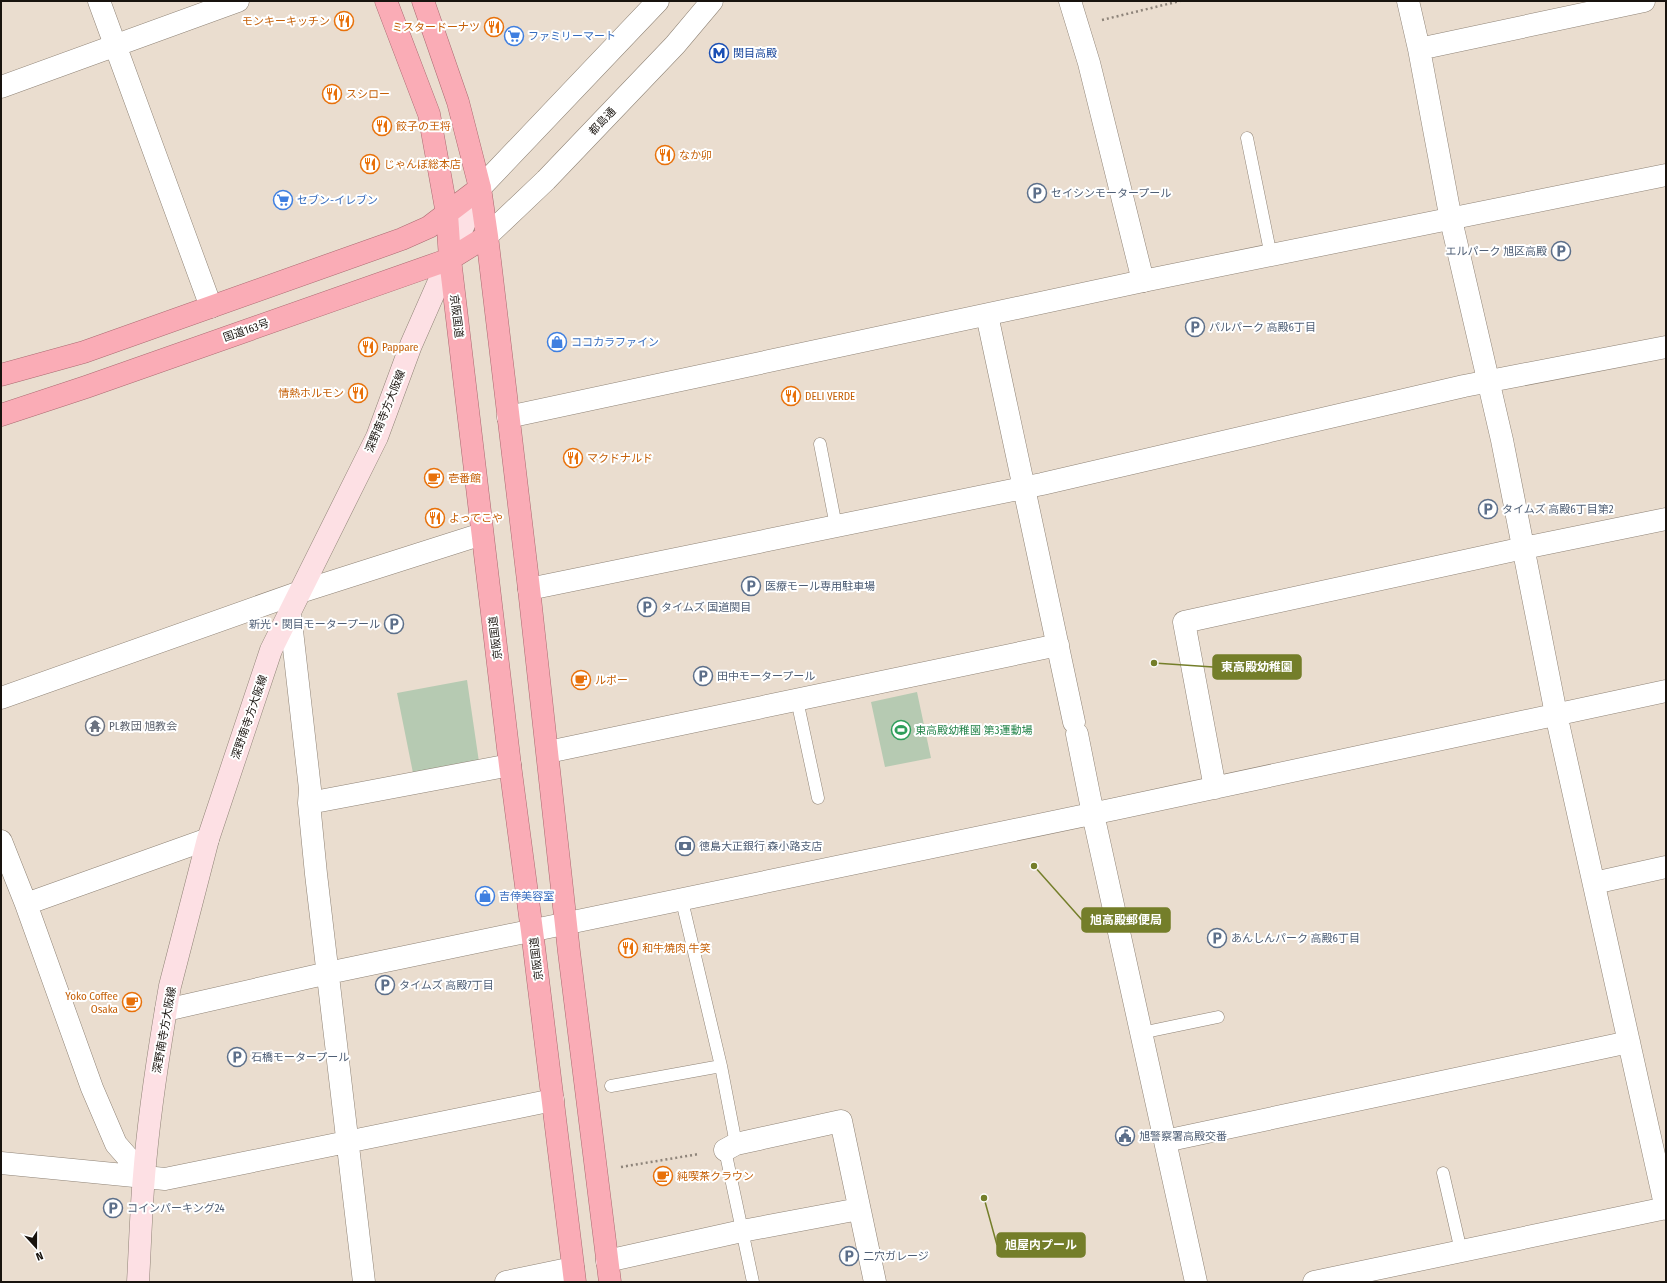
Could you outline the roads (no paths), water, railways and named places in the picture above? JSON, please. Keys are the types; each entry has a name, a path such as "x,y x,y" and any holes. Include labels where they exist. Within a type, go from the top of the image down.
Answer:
{"highway":[{"name":"京阪国道","path":"386,1 429,114 447,214 450,258 482,534 574,1275"},
{"path":"423,1 458,102 480,188 487,236 548,752 565,924 610,1282"},
{"path":"1,375 84,352 402,239 430,227 480,188"},
{"name":"国道163号","path":"1,415 86,387 450,258 487,236"}],"main road":[{"name":"深野南寺方大阪線","path":"138,1282 144,1176 153,1093 166,1010 170,986 208,839 271,650 377,437 411,345 480,188"}],"street":[{"path":"99,1 211,307"},
{"path":"1,87 238,1"},
{"path":"480,188 658,1"},
{"name":"都島通","path":"487,236 546,180 675,45 712,1"},
{"path":"1070,1 1088,63 1143,281"},
{"path":"1314,1282 1666,1208 1556,714 1502,440 1451,220 1420,49 1408,1"},
{"path":"1420,49 1644,1"},
{"path":"508,417 1143,281 1451,220 1666,175"},
{"path":"987,315 1076,728 1093,814 1196,1282"},
{"path":"529,589 1024,488 1488,381 1666,347"},
{"path":"1215,788 1184,622 1524,548 1666,519"},
{"path":"1,698 300,592 482,534"},
{"path":"290,614 310,789 309,803 364,1282"},
{"path":"548,752 1058,645"},
{"path":"166,1010 328,973 1093,814 1666,691"},
{"path":"309,803 510,765"},
{"path":"26,904 208,839"},
{"path":"1,841 26,904 92,1088 116,1144 144,1176"},
{"path":"1594,883 1666,867"},
{"path":"1165,1141 1629,1042"},
{"path":"1,1164 165,1179 553,1100"},
{"path":"730,1147 841,1122 875,1282"},
{"path":"607,1260 742,1231 859,1210"},
{"path":"506,1282 574,1275"}],"lane":[{"path":"1247,138 1271,256"},
{"path":"820,444 836,526"},
{"path":"797,700 818,798"},
{"path":"682,900 721,1066 730,1147 742,1231 753,1282"},
{"path":"1142,1033 1218,1017"},
{"path":"611,1086 721,1066"},
{"path":"1442,1173 1461,1251"}],"place":[{"name":"モンキーキッチン","path":"344,21"},
{"name":"ミスタードーナツ","path":"494,27"},
{"name":"ファミリーマート","path":"514,36"},
{"name":"関目高殿","path":"719,53"},
{"name":"スシロー","path":"332,94"},
{"name":"餃子の王将","path":"382,126"},
{"name":"なか卯","path":"665,155"},
{"name":"じゃんぼ総本店","path":"370,164"},
{"name":"セイシンモータープール","path":"1037,193"},
{"name":"セブン-イレブン","path":"283,200"},
{"name":"エルパーク 旭区高殿","path":"1561,251"},
{"name":"パルパーク 高殿6丁目","path":"1195,327"},
{"name":"ココカラファイン","path":"557,342"},
{"name":"Pappare","path":"368,347"},
{"name":"情熱ホルモン","path":"358,393"},
{"name":"DELI VERDE","path":"791,396"},
{"name":"マクドナルド","path":"573,458"},
{"name":"壱番館","path":"434,478"},
{"name":"タイムズ 高殿6丁目第2","path":"1488,509"},
{"name":"よってこや","path":"435,518"},
{"name":"医療モール専用駐車場","path":"751,586"},
{"name":"タイムズ 国道関目","path":"647,607"},
{"name":"新光・関目モータープール","path":"394,624"},
{"name":"東高殿幼稚園","path":"1154,663"},
{"name":"田中モータープール","path":"703,676"},
{"name":"ルポー","path":"581,680"},
{"name":"PL教団 旭教会","path":"95,726"},
{"name":"東高殿幼稚園 第3運動場","path":"901,730"},
{"name":"徳島大正銀行 森小路支店","path":"685,846"},
{"name":"旭高殿郵便局","path":"1034,866"},
{"name":"吉倖美容室","path":"485,896"},
{"name":"あんしんパーク 高殿6丁目","path":"1217,938"},
{"name":"和牛焼肉 牛笑","path":"628,948"},
{"name":"タイムズ 高殿7丁目","path":"385,985"},
{"name":"Yoko Coffee Osaka","path":"132,1002"},
{"name":"石橋モータープール","path":"237,1057"},
{"name":"旭警察署高殿交番","path":"1125,1136"},
{"name":"純喫茶クラウン","path":"663,1176"},
{"name":"旭屋内プール","path":"984,1198"},
{"name":"コインパーキング24","path":"113,1208"},
{"name":"二穴ガレージ","path":"849,1256"}]}
